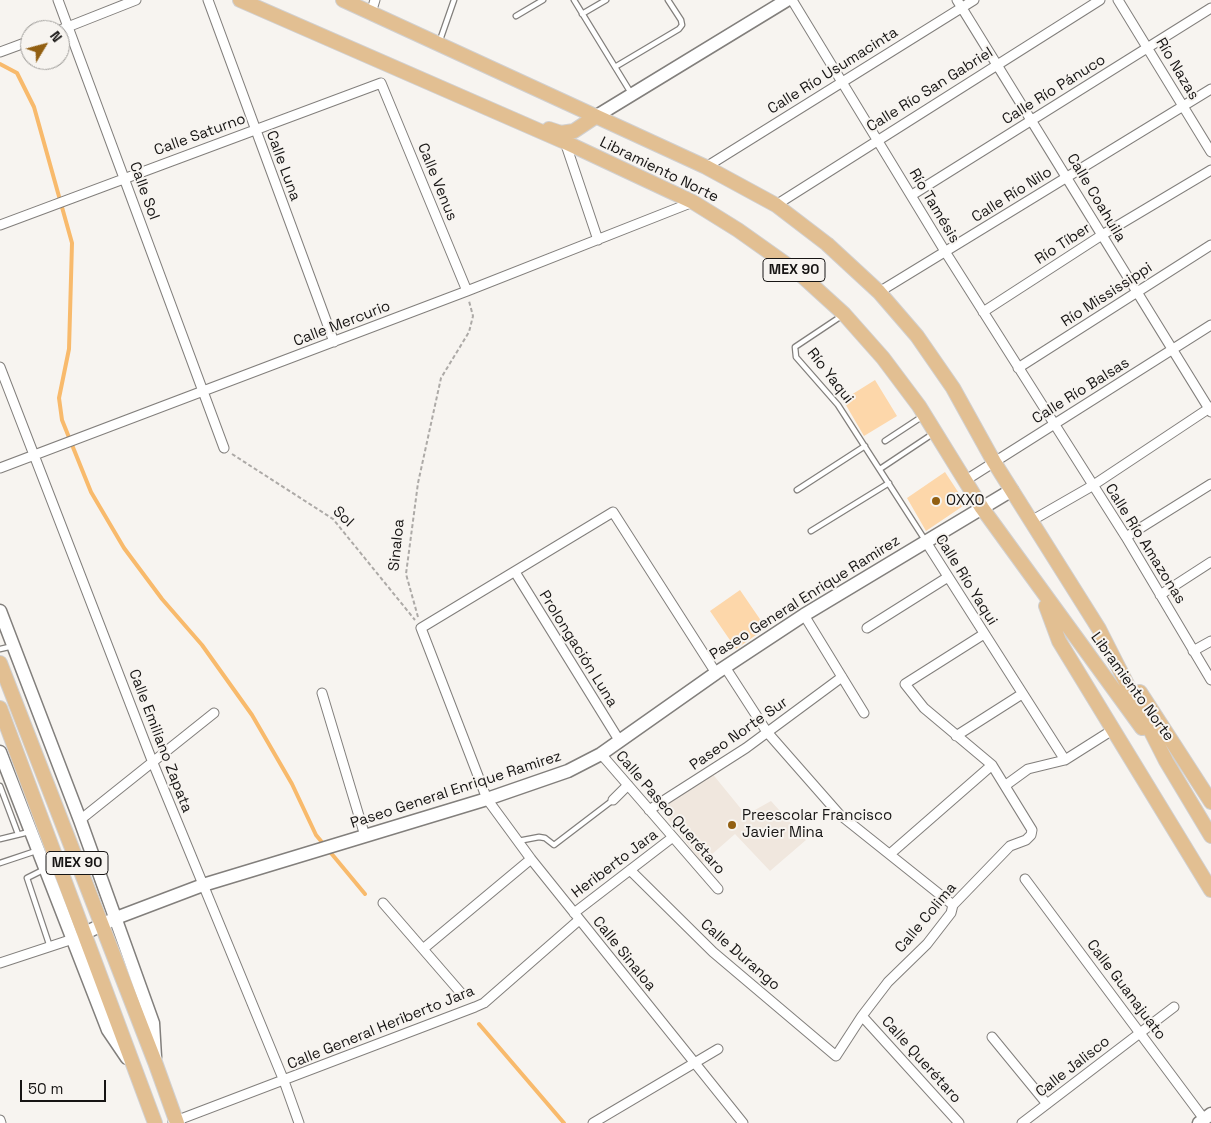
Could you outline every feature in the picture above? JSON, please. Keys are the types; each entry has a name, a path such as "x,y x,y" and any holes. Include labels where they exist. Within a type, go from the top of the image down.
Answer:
{"main road":[{"name":"Libramiento Norte","path":"240,0 565,142 693,202 738,230 800,274 844,314 883,358 925,415 982,508 1166,761"},
{"name":"Libramiento Norte","path":"343,0 373,7 438,44 706,167 776,205 827,244 879,292 916,336 953,388 994,462 1099,629 1166,761"},
{"path":"484,108 493,104 561,133 574,131 595,117"},
{"path":"1039,588 1059,641 1211,890"},
{"path":"1099,629 1211,802"},
{"name":"MEX 90","path":"1,669 155,1062 175,1122"},
{"name":"MEX 90","path":"0,708 155,1123"},
{"name":"MEX 90","path":"1166,761 1211,836"}],"street":[{"name":"Calle Sol","path":"58,0 62,20"},
{"path":"70,27 136,0"},
{"name":"Calle Luna","path":"208,0 334,342"},
{"path":"595,117 787,0"},
{"name":"Río Tamésis","path":"792,0 946,253 1054,424"},
{"name":"Calle Río Usumacinta","path":"706,167 841,82 959,4 974,0"},
{"name":"Calle Río San Gabriel","path":"776,205 1100,0"},
{"name":"Río Nazas","path":"1118,0 1211,152"},
{"name":"Calle Coahuila","path":"959,4 998,64 1210,409"},
{"name":"Calle Río Pánuco","path":"912,195 1211,8"},
{"name":"Calle Sol","path":"70,44 125,178 224,448"},
{"path":"0,52 20,45"},
{"name":"Calle Saturno","path":"0,225 381,83"},
{"name":"Calle Venus","path":"381,83 467,291"},
{"name":"Calle Río Nilo","path":"879,292 946,253 1067,176 1211,89"},
{"path":"565,142 598,240"},
{"name":"Río Tíber","path":"983,312 1102,235 1211,170"},
{"name":"Calle Mercurio","path":"0,468 467,291 693,202"},
{"name":"Río Mississippi","path":"1018,368 1211,245"},
{"name":"Calle Río Balsas","path":"966,480 1211,325"},
{"name":"Calle Emiliano Zapata","path":"0,367 153,763 284,1081 299,1123"},
{"path":"1031,521 1092,486 1210,409"},
{"name":"Calle Río Amazonas","path":"1054,424 1126,538 1211,680"},
{"path":"1126,538 1211,484"},
{"name":"Paseo General Enrique Ramirez","path":"85,933 116,918 203,885 322,849 338,846 487,799 568,771 601,754 720,670 804,615 1012,490"},
{"path":"487,799 421,628 614,512 720,670 753,710 767,732 839,814 953,905"},
{"name":"Calle Río Yaqui","path":"926,542 1065,760"},
{"path":"1160,594 1211,562"},
{"name":"Prolongación Luna","path":"515,572 619,740"},
{"path":"867,628 948,577"},
{"path":"0,611 80,820 153,1023 155,1062"},
{"path":"804,615 864,713"},
{"path":"984,634 905,684 924,708 992,765 1006,785 1028,769 1065,760 1114,729"},
{"path":"1193,651 1211,640"},
{"name":"Paseo Norte Sur","path":"649,810 767,732 842,677"},
{"path":"322,693 365,836"},
{"path":"956,736 1022,694"},
{"path":"80,820 214,714"},
{"path":"0,752 4,788 24,833 37,850 108,1030 134,1067"},
{"name":"Calle Paseo Querétaro","path":"601,754 718,889"},
{"path":"890,854 992,765"},
{"path":"613,800 628,785"},
{"name":"Calle Colima","path":"836,1056 862,1016 888,982 927,944 950,913 953,905 1010,846 1026,840 1031,835 1032,830 1006,785"},
{"name":"Calle Sinaloa","path":"487,799 577,917 744,1123"},
{"name":"Heriberto Jara","path":"577,917 630,870 673,837"},
{"path":"423,949 531,859"},
{"name":"Calle Durango","path":"630,870 713,952 836,1056"},
{"name":"Calle Guanajuato","path":"1025,878 1205,1119"},
{"path":"382,903 461,993"},
{"name":"Calle General Heriberto Jara","path":"175,1122 484,1003 577,917"},
{"path":"0,964 72,940 85,933"},
{"name":"Calle Jalisco","path":"1022,1123 1174,1007"},
{"name":"Calle Querétaro","path":"862,1016 959,1123"},
{"path":"992,1038 1047,1104"},
{"path":"593,1123 718,1048"}],"lane":[{"path":"438,44 454,0"},
{"path":"516,16 543,0"},
{"path":"574,0 632,94"},
{"path":"582,14 606,0"},
{"path":"615,67 679,29 682,25 681,20 668,0"},
{"name":"Río Yaqui","path":"844,314 795,348 796,358 838,405 880,468"},
{"path":"885,441 925,415"},
{"path":"880,468 935,432"},
{"path":"797,490 865,446"},
{"name":"Calle Río Yaqui","path":"880,468 926,542"},
{"path":"811,531 889,483"},
{"path":"0,649 13,646"},
{"path":"1,669 20,665"},
{"path":"518,841 539,837 545,838 554,845 613,800"},
{"path":"0,839 24,833"},
{"path":"0,862 37,850"},
{"path":"44,869 27,878 50,947"}],"path":[{"name":"Sinaloa","path":"421,628 406,574 418,483 441,378 469,332 473,316 467,291"},
{"name":"Sol","path":"224,448 334,519 421,628"}],"shaded area":[{"name":"Preescolar Francisco Javier Mina","path":"711,772 746,815 771,801 806,840 770,871 735,834 702,863 660,808"}],"building":[{"path":"875,380 897,416 864,436 843,400"},
{"name":"OXXO","path":"945,472 966,504 926,531 907,498"},
{"path":"740,590 766,628 736,649 710,611"}],"waterway":[{"path":"0,64 17,73 34,107 72,243 69,349 59,398 62,420 91,492 124,548 162,599 202,645 252,715 292,784 316,835 365,894"},
{"path":"479,1024 564,1123"}],"place":[{"name":"OXXO","path":"936,501"},
{"name":"Preescolar Francisco Javier Mina","path":"732,825"}]}
